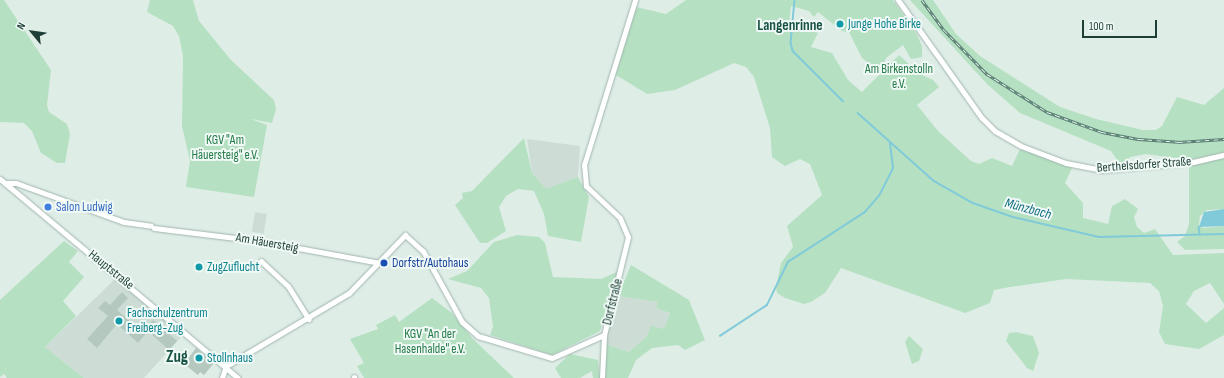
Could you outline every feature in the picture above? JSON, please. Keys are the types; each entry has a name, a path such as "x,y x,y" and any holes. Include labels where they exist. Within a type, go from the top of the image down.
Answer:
{"street":[{"name":"Dorfstraße","path":"226,366 309,319 349,293 380,264 399,239 409,236 422,251 462,322 483,339 552,358 604,335 628,237 620,218 586,186 584,165 635,0"},
{"name":"Berthelsdorfer Straße","path":"898,0 982,118 995,131 1021,146 1066,163 1102,170 1193,162 1224,155"},
{"name":"Hauptstraße","path":"0,179 226,366 238,378"},
{"name":"Am Häuersteig","path":"5,184 16,183 124,222 260,241 380,264"},
{"path":"261,261 288,286 309,319"},
{"path":"602,378 604,335"},
{"path":"222,378 226,366"}],"shaded area":[{"path":"527,139 580,146 578,177 546,190 532,173"},
{"path":"255,212 267,214 264,234 252,232"},
{"path":"115,279 182,336 144,378 84,378 45,347"},
{"path":"618,296 659,302 656,308 670,313 664,330 647,336 629,352 605,344"}],"green space":[{"path":"0,0 4,0 51,70 47,105 49,112 67,124 70,134 65,163 57,163 41,153 32,131 24,123 0,122"},
{"name":"KGV \"Am Häuersteig\" e.V.","path":"150,0 193,0 199,21 231,60 274,100 276,109 272,123 251,119 267,125 254,197 186,187 190,161 182,126 183,56 179,36 173,26 147,12"},
{"name":"Am Birkenstolln e.V.","path":"686,0 893,0 916,33 922,46 922,57 911,59 903,45 886,58 880,72 862,58 849,32 842,31 818,12 814,17 809,11 791,6 789,24 818,33 811,47 832,53 848,80 862,92 899,55 920,74 933,80 939,87 917,105 938,131 971,161 979,164 992,158 1012,166 1020,149 1072,168 1065,183 1083,203 1083,218 1108,224 1112,206 1125,199 1138,209 1134,217 1137,227 1144,233 1155,229 1173,255 1224,253 1224,304 1210,283 1194,291 1186,304 1206,323 1224,308 1224,335 1199,349 1165,344 1159,332 1163,306 1159,291 1150,283 1066,279 1010,287 994,290 990,303 965,313 841,268 825,293 811,302 804,304 785,298 777,293 776,287 781,263 793,247 787,226 822,195 810,164 800,159 785,166 772,157 770,128 754,77 746,67 734,63 675,90 647,94 616,75 636,7 666,14"},
{"path":"910,0 933,0 956,34 980,56 1060,107 1096,119 1143,130 1156,130 1162,126 1177,97 1204,105 1224,88 1224,153 1188,160 1146,154 1130,157 1121,166 1111,151 1020,113 987,84"},
{"path":"524,138 532,173 546,189 578,177 589,197 581,242 548,236 544,214 534,191 518,189 506,196 499,207 506,231 487,243 480,243 455,205 463,198 462,193 472,191"},
{"path":"1224,157 1224,209 1207,210 1200,216 1199,225 1203,228 1224,226 1224,249 1185,250 1177,242 1185,236 1189,224 1189,167"},
{"path":"517,235 539,237 545,243 553,277 601,279 617,272 600,331 552,355 490,335 493,327 489,298 481,288 448,279 467,271 494,242"},
{"path":"64,241 78,251 69,262 84,277 63,301 76,316 45,347 84,378 7,378 4,374 0,377 0,300"},
{"path":"631,265 689,300 705,340 685,350 678,345 652,348 636,360 628,378 603,378 605,344 629,352 647,336 651,326 664,329 670,313 656,308 658,302 618,296"},
{"name":"KGV \"An der Hasenhalde\" e.V.","path":"432,298 452,313 473,339 514,378 364,378 357,366 364,363 350,339 378,329 376,325 395,315 399,322"},
{"path":"1016,332 1033,336 1039,353 1033,371 1027,368 1006,341 1009,333"},
{"path":"909,336 923,349 919,361 912,364 905,342"},
{"path":"570,354 598,360 600,378 593,378 592,371 580,378 561,378 555,368"}],"water":[{"path":"1224,209 1224,226 1199,227 1204,212"}],"building":[{"name":"Fachschulzentrum Freiberg-Zug","path":"122,292 128,298 117,310 142,332 153,320 177,341 169,350 148,331 138,343 117,324 97,348 87,339 108,316 98,308 105,301 110,305"},
{"name":"Stollnhaus","path":"196,348 214,363 204,375 200,372 198,375 184,364"}],"waterway":[{"name":"Münzbach","path":"795,0 791,43 793,51 843,101"},
{"name":"Münzbach","path":"858,113 934,181 973,203 1013,217 1099,237 1224,234"},
{"path":"720,336 767,305 788,262 865,212 879,196 893,168 890,143"},
{"name":"Münzbach","path":"1199,227 1200,233"}],"railway":[{"path":"922,0 944,30 987,74 1047,112 1102,132 1139,139 1178,142 1224,139"}],"place":[{"name":"Junge Hohe Birke","path":"840,24"},
{"name":"Salon Ludwig","path":"48,207"},
{"name":"Dorfstr/Autohaus","path":"384,263"},
{"name":"ZugZuflucht","path":"199,267"},
{"name":"Fachschulzentrum Freiberg-Zug","path":"119,321"},
{"name":"Stollnhaus","path":"199,358"}],"district":[{"name":"Langenrinne","path":"790,26"},
{"name":"Zug","path":"177,358"}]}
